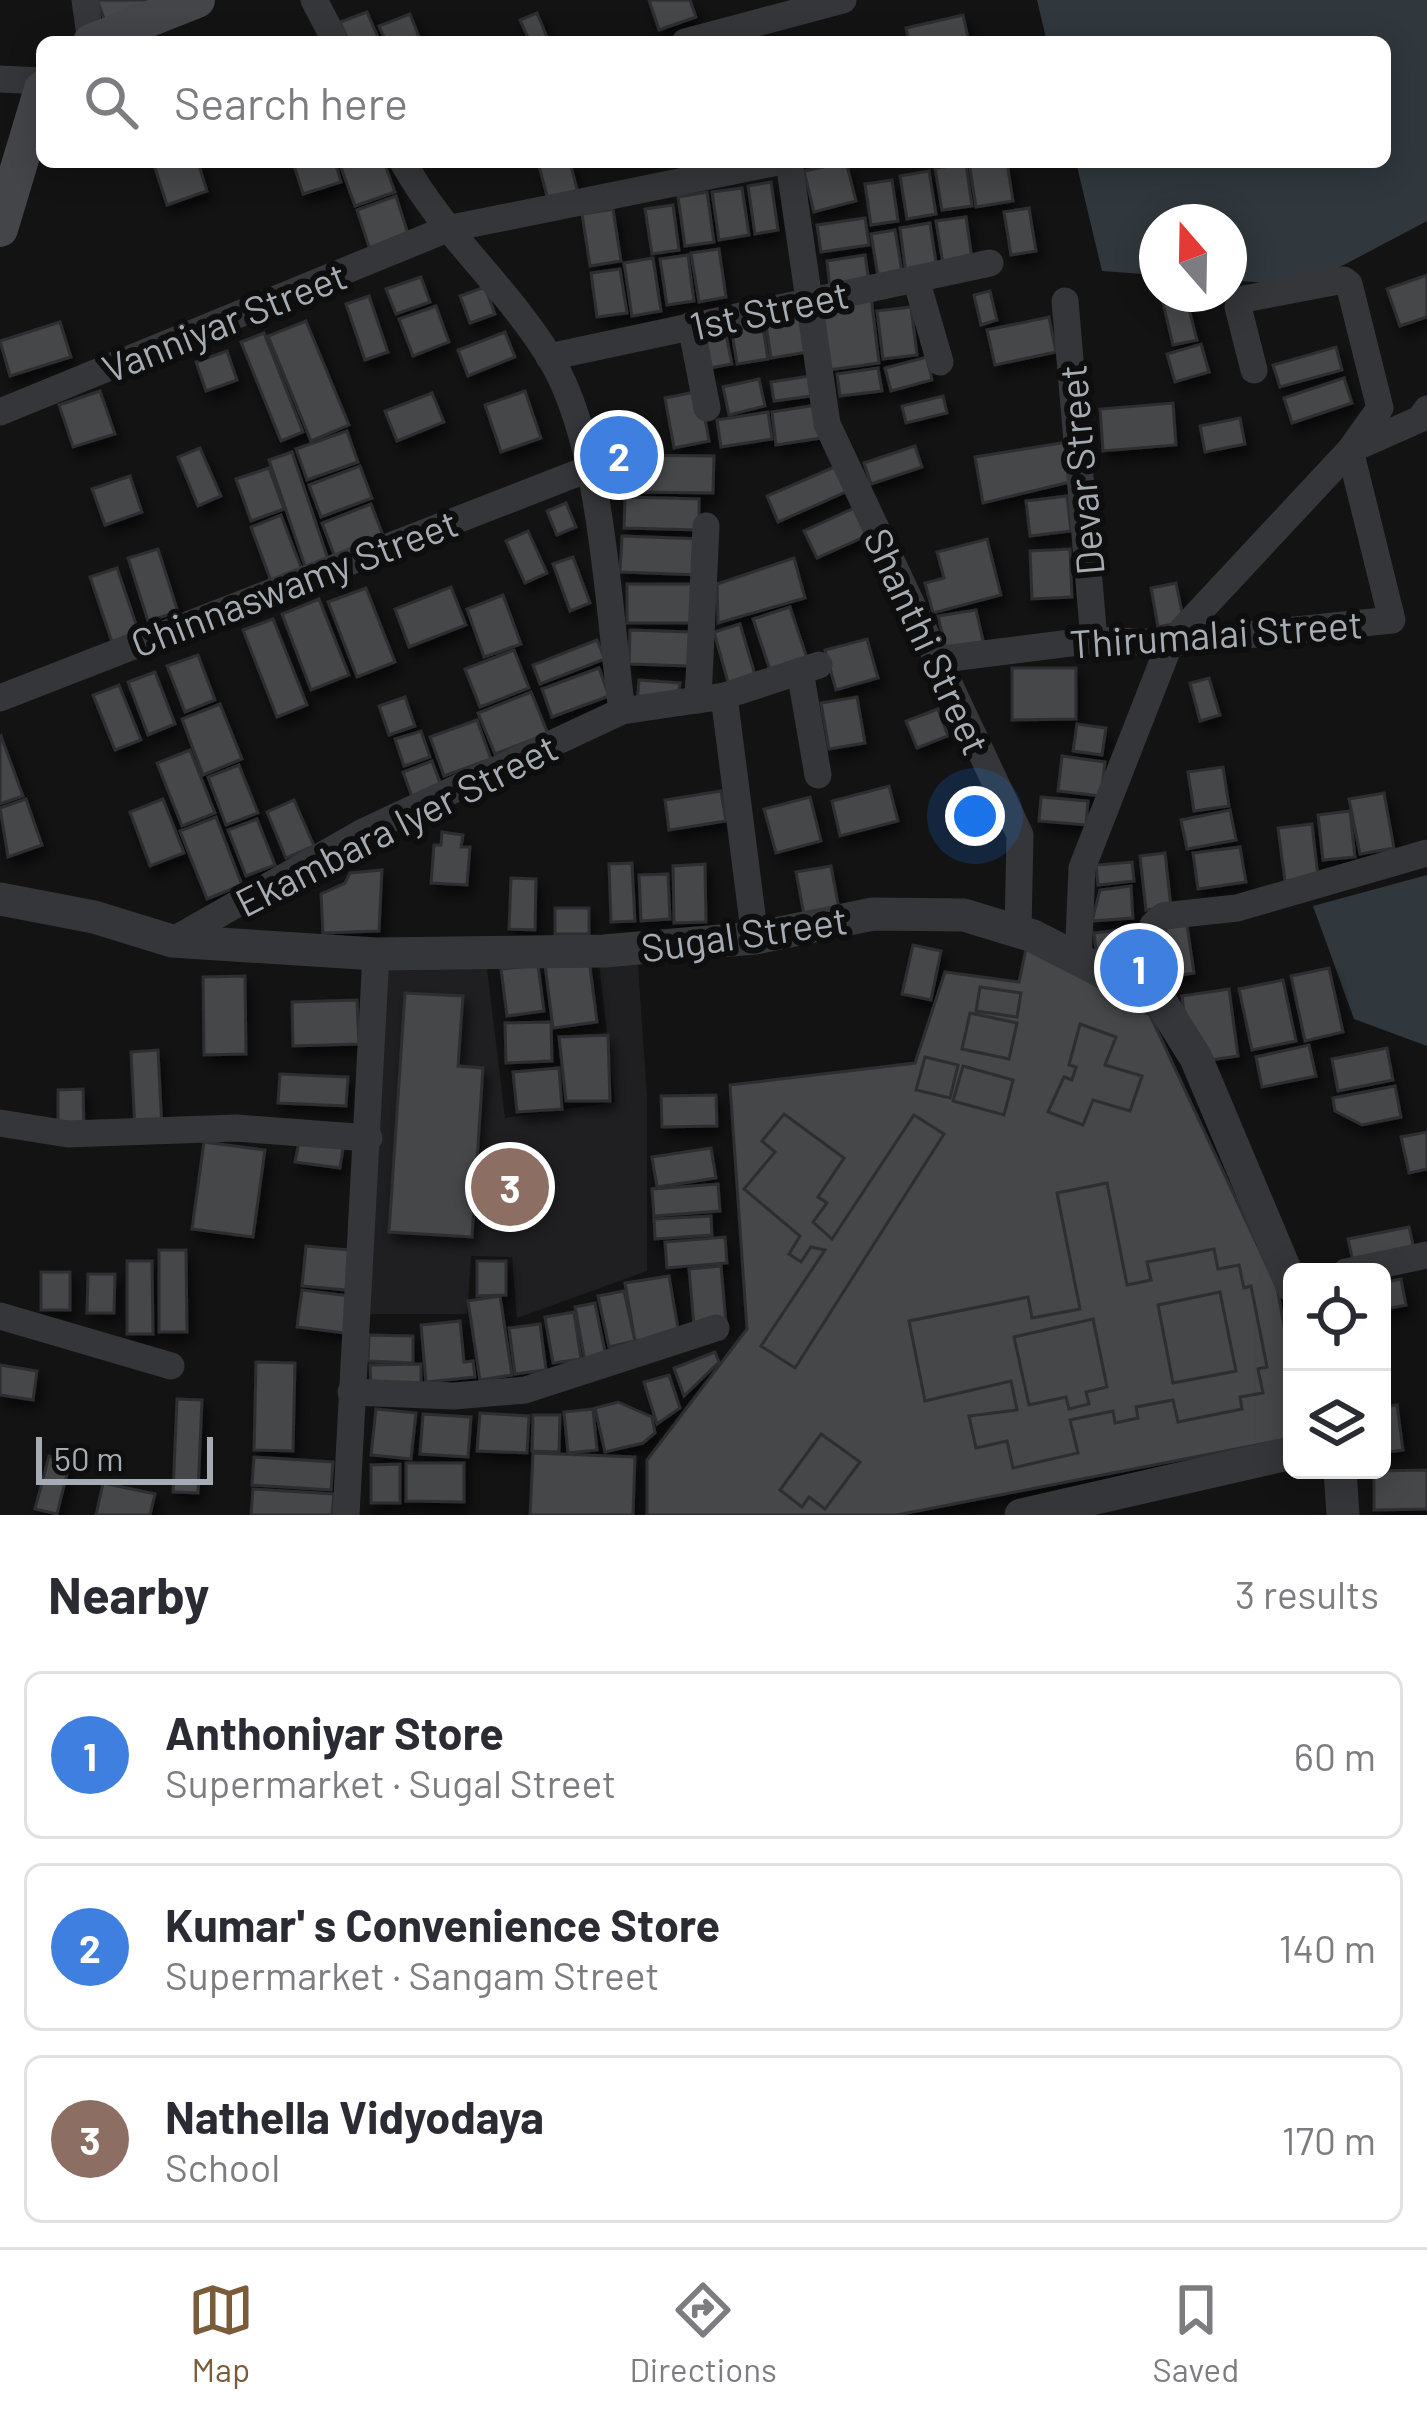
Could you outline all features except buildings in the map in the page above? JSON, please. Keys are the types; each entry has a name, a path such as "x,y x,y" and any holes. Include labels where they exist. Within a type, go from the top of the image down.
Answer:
{"main road":[{"path":"106,36 197,0"},
{"path":"0,229 36,106"}],"street":[{"path":"85,0 90,36"},
{"path":"314,0 333,36"},
{"path":"708,36 843,0"},
{"path":"0,79 36,84"},
{"path":"407,168 447,230 549,357 571,398 588,469 622,711"},
{"name":"Vanniyar Street","path":"0,412 447,230 749,168"},
{"name":"Shanthi Street","path":"790,168 827,424 1020,835 1018,932"},
{"name":"1st Street","path":"549,357 990,263"},
{"path":"916,279 940,362"},
{"path":"1078,961 1082,868 1170,643 1350,451 1380,408 1344,280 1244,298 1238,307 1254,370"},
{"name":"Devar Street","path":"1066,301 1094,640"},
{"path":"691,325 707,408"},
{"path":"1350,451 1420,419 1427,409"},
{"name":"Thirumalai Street","path":"935,660 1094,640 1170,643 1391,620 1350,451"},
{"name":"Chinnaswamy Street","path":"0,698 588,469"},
{"path":"706,526 711,698 755,938"},
{"name":"Ekambara Iyer Street","path":"172,941 363,832 622,711 711,698 809,668 818,776"},
{"path":"1283,1263 1196,1058 1161,1002 1153,925 1163,916 1237,908 1427,853"},
{"name":"Sugal Street","path":"0,899 94,916 172,941 376,954 604,951 755,938 873,914 964,915 1018,932 1161,1002"},
{"path":"346,1515 376,954"},
{"path":"0,1124 68,1134 236,1128 369,1138"},
{"path":"1389,1263 1427,1255"},
{"path":"0,1316 170,1366"},
{"path":"351,1392 454,1396 525,1390 716,1328"},
{"path":"1021,1515 1283,1455"},
{"path":"1341,1479 1343,1515"}],"shaded area":[{"path":"1037,0 1427,0 1427,221 1304,286 1247,281 1247,204 1139,204 1139,274 1102,271 1077,168 1391,168 1391,36 1046,36"},
{"path":"1427,875 1427,1046 1354,1019 1313,906"},
{"path":"637,952 647,1095 647,1271 517,1318 512,1257 471,1256 467,1314 364,1314 387,963 486,960 505,1118 615,1102 598,956"}],"place":[{"name":"Kumar' s Convenience Store","path":"619,455"},
{"name":"Anthoniyar Store","path":"1139,968"},
{"name":"Nathella Vidyodaya","path":"510,1187"}]}
